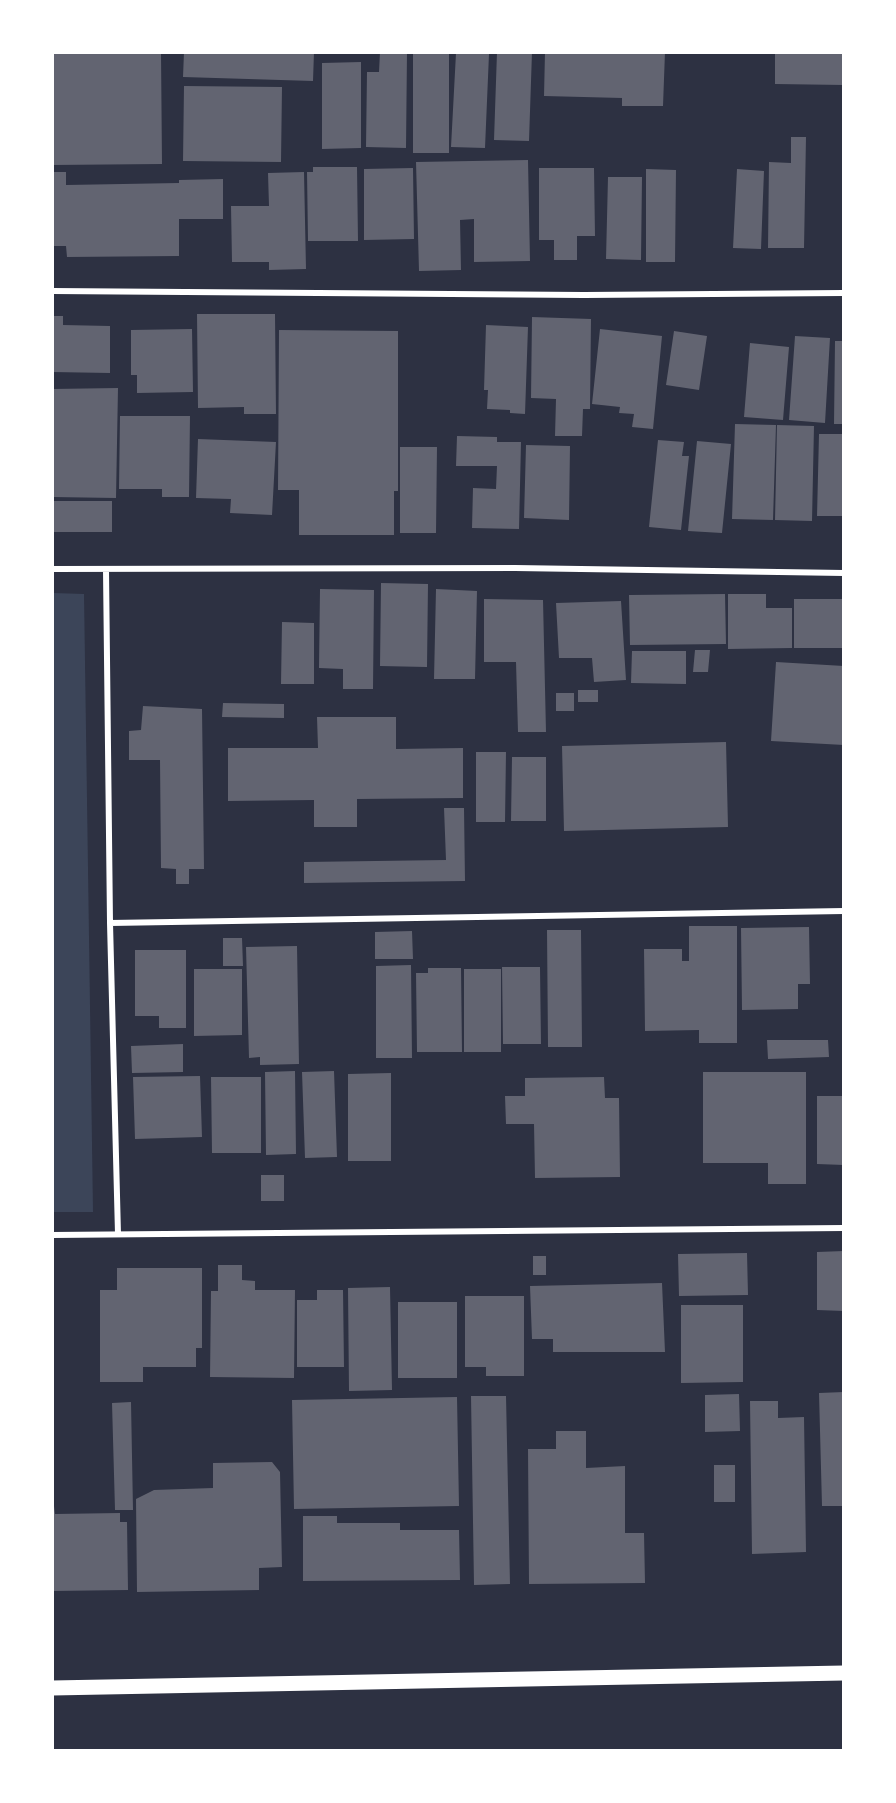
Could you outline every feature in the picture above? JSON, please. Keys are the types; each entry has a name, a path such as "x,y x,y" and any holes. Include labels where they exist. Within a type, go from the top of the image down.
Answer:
{"main road":[{"path":"52,1688 843,1673"}],"street":[{"path":"52,291 572,295 843,293"},
{"path":"52,569 515,568 843,573"},
{"path":"106,570 110,923 118,1234"},
{"path":"110,923 843,911"},
{"path":"52,1235 843,1228"}],"shaded area":[{"path":"53,593 84,594 93,1212 53,1212"}],"building":[{"path":"52,52 161,52 162,164 52,165"},
{"path":"184,52 314,52 313,81 183,77"},
{"path":"380,52 407,52 406,148 366,147 367,72 379,72"},
{"path":"413,52 449,52 449,153 413,153"},
{"path":"497,52 532,52 529,141 494,140"},
{"path":"545,52 665,52 663,106 622,106 622,98 544,96"},
{"path":"775,52 844,52 844,85 775,84"},
{"path":"456,53 489,54 485,148 451,147"},
{"path":"361,62 361,148 322,149 322,63"},
{"path":"184,86 282,87 281,162 183,161"},
{"path":"791,137 806,137 804,248 768,248 769,162 791,163"},
{"path":"528,160 530,261 474,262 474,219 460,220 461,270 419,271 416,162"},
{"path":"313,167 357,167 358,241 308,241 307,172 313,172"},
{"path":"413,168 414,239 364,240 364,169"},
{"path":"539,168 594,168 595,236 577,236 577,260 554,260 554,240 539,240"},
{"path":"646,169 676,170 675,262 646,262"},
{"path":"737,169 764,171 761,249 733,248"},
{"path":"52,172 66,172 66,185 179,183 179,180 223,179 223,219 179,219 179,256 67,257 66,246 52,246"},
{"path":"304,172 306,269 269,270 269,262 232,262 231,206 269,206 268,173"},
{"path":"608,177 642,177 641,260 606,259"},
{"path":"197,314 275,314 276,414 244,414 244,407 198,408"},
{"path":"52,316 63,316 63,325 110,326 110,373 52,372"},
{"path":"532,317 591,319 590,409 583,409 582,436 555,436 556,399 531,398"},
{"path":"486,325 528,327 525,414 510,413 510,410 487,409 488,390 484,390"},
{"path":"192,329 193,392 137,393 137,375 131,375 131,330"},
{"path":"600,329 662,336 653,429 632,427 634,414 619,413 620,407 592,404"},
{"path":"279,330 398,331 398,491 394,491 394,535 299,535 299,490 278,490"},
{"path":"674,331 707,336 699,390 666,385"},
{"path":"795,336 830,338 825,423 789,420"},
{"path":"835,341 844,341 844,424 834,424"},
{"path":"750,343 789,347 783,420 744,417"},
{"path":"118,388 116,498 52,497 52,389"},
{"path":"120,416 190,416 189,497 162,497 162,489 119,489"},
{"path":"735,424 776,425 773,520 732,519"},
{"path":"777,425 814,426 812,521 775,520"},
{"path":"819,434 844,434 844,516 817,516"},
{"path":"457,436 497,437 497,442 521,442 519,529 472,528 473,488 496,489 497,466 456,466"},
{"path":"198,439 276,442 272,515 230,513 231,499 196,498"},
{"path":"658,440 684,442 682,456 689,456 681,530 649,527"},
{"path":"697,441 731,444 722,533 688,531"},
{"path":"526,445 570,446 569,520 524,518"},
{"path":"400,447 437,447 436,533 400,533"},
{"path":"52,501 112,501 112,532 52,532"},
{"path":"381,583 428,584 427,667 380,666"},
{"path":"320,589 374,590 373,689 343,689 343,669 319,668"},
{"path":"436,589 477,591 475,679 434,679"},
{"path":"725,594 726,644 630,645 629,595"},
{"path":"728,594 766,594 766,608 792,608 792,648 728,649"},
{"path":"484,599 543,600 546,732 518,732 516,662 484,662"},
{"path":"794,599 844,599 844,648 794,648"},
{"path":"621,601 626,680 594,682 592,658 559,658 556,603"},
{"path":"282,622 314,623 314,684 281,684"},
{"path":"695,650 710,650 708,672 693,672"},
{"path":"632,651 686,651 686,684 631,683"},
{"path":"776,662 844,666 844,745 771,741"},
{"path":"578,690 598,690 598,702 578,702"},
{"path":"556,693 574,693 574,711 556,711"},
{"path":"223,703 284,704 284,718 222,717"},
{"path":"143,706 202,709 204,869 189,869 189,884 176,884 176,869 161,868 160,760 129,760 129,731 141,730"},
{"path":"317,717 396,717 396,749 463,748 463,798 357,799 357,827 314,827 314,800 228,801 228,748 318,748"},
{"path":"726,742 728,827 564,831 562,746"},
{"path":"476,752 506,752 505,822 476,822"},
{"path":"512,757 546,757 546,821 511,821"},
{"path":"444,808 464,808 465,881 304,883 304,862 446,860"},
{"path":"689,926 737,926 737,1043 699,1043 699,1030 645,1031 644,949 682,949 682,961 689,961"},
{"path":"809,927 810,984 798,984 798,1009 742,1010 741,928"},
{"path":"547,930 581,930 582,1047 548,1047"},
{"path":"412,931 413,959 375,959 375,932"},
{"path":"223,938 242,938 243,966 223,966"},
{"path":"297,946 299,1064 260,1065 260,1057 249,1058 246,947"},
{"path":"135,950 186,950 186,1028 159,1028 159,1016 135,1016"},
{"path":"411,965 412,1058 376,1058 376,966"},
{"path":"502,967 540,967 541,1044 503,1044"},
{"path":"428,968 461,968 462,1052 417,1052 416,973 428,973"},
{"path":"194,969 242,969 242,1035 194,1036"},
{"path":"464,969 501,969 501,1052 464,1052"},
{"path":"767,1040 828,1040 829,1057 768,1059"},
{"path":"183,1044 183,1072 132,1073 131,1046"},
{"path":"295,1071 296,1154 266,1155 265,1072"},
{"path":"334,1071 337,1157 305,1158 302,1072"},
{"path":"703,1072 806,1072 806,1184 768,1184 768,1163 703,1163"},
{"path":"391,1073 391,1161 348,1161 348,1074"},
{"path":"200,1076 202,1137 135,1139 133,1077"},
{"path":"211,1077 261,1077 261,1153 212,1153"},
{"path":"604,1077 605,1098 619,1098 620,1177 535,1178 534,1124 506,1124 505,1096 525,1096 525,1078"},
{"path":"817,1096 844,1096 844,1165 817,1164"},
{"path":"261,1175 284,1175 284,1201 261,1201"},
{"path":"844,1251 844,1311 817,1310 817,1252"},
{"path":"747,1253 748,1295 679,1296 678,1254"},
{"path":"533,1256 546,1256 546,1275 533,1275"},
{"path":"218,1265 242,1265 242,1280 255,1281 255,1290 295,1290 294,1378 210,1377 211,1291 218,1291"},
{"path":"117,1268 202,1268 202,1348 196,1348 196,1367 143,1367 143,1382 100,1382 100,1290 117,1290"},
{"path":"662,1283 665,1352 553,1352 553,1339 532,1339 530,1286"},
{"path":"390,1287 392,1390 349,1391 348,1288"},
{"path":"317,1290 343,1290 344,1367 297,1367 297,1300 317,1300"},
{"path":"465,1296 524,1296 524,1376 486,1376 486,1367 465,1367"},
{"path":"398,1302 457,1302 457,1378 398,1378"},
{"path":"681,1305 743,1305 743,1382 681,1383"},
{"path":"844,1392 844,1506 822,1506 819,1393"},
{"path":"739,1394 740,1431 705,1432 705,1395"},
{"path":"471,1396 506,1396 510,1584 474,1585"},
{"path":"457,1397 459,1506 294,1509 292,1400"},
{"path":"750,1401 778,1401 778,1418 804,1417 806,1552 752,1554"},
{"path":"131,1402 133,1510 115,1510 112,1403"},
{"path":"556,1431 586,1431 586,1468 625,1466 625,1533 644,1533 645,1583 529,1584 528,1449 556,1449"},
{"path":"272,1462 280,1472 282,1567 259,1568 259,1590 137,1592 136,1499 154,1490 213,1488 213,1463"},
{"path":"714,1465 735,1465 735,1502 714,1502"},
{"path":"52,1506 54,1506 55,1514 120,1513 120,1522 127,1522 128,1590 52,1591"},
{"path":"303,1516 337,1516 337,1523 400,1523 400,1530 459,1530 460,1580 303,1581"}]}
